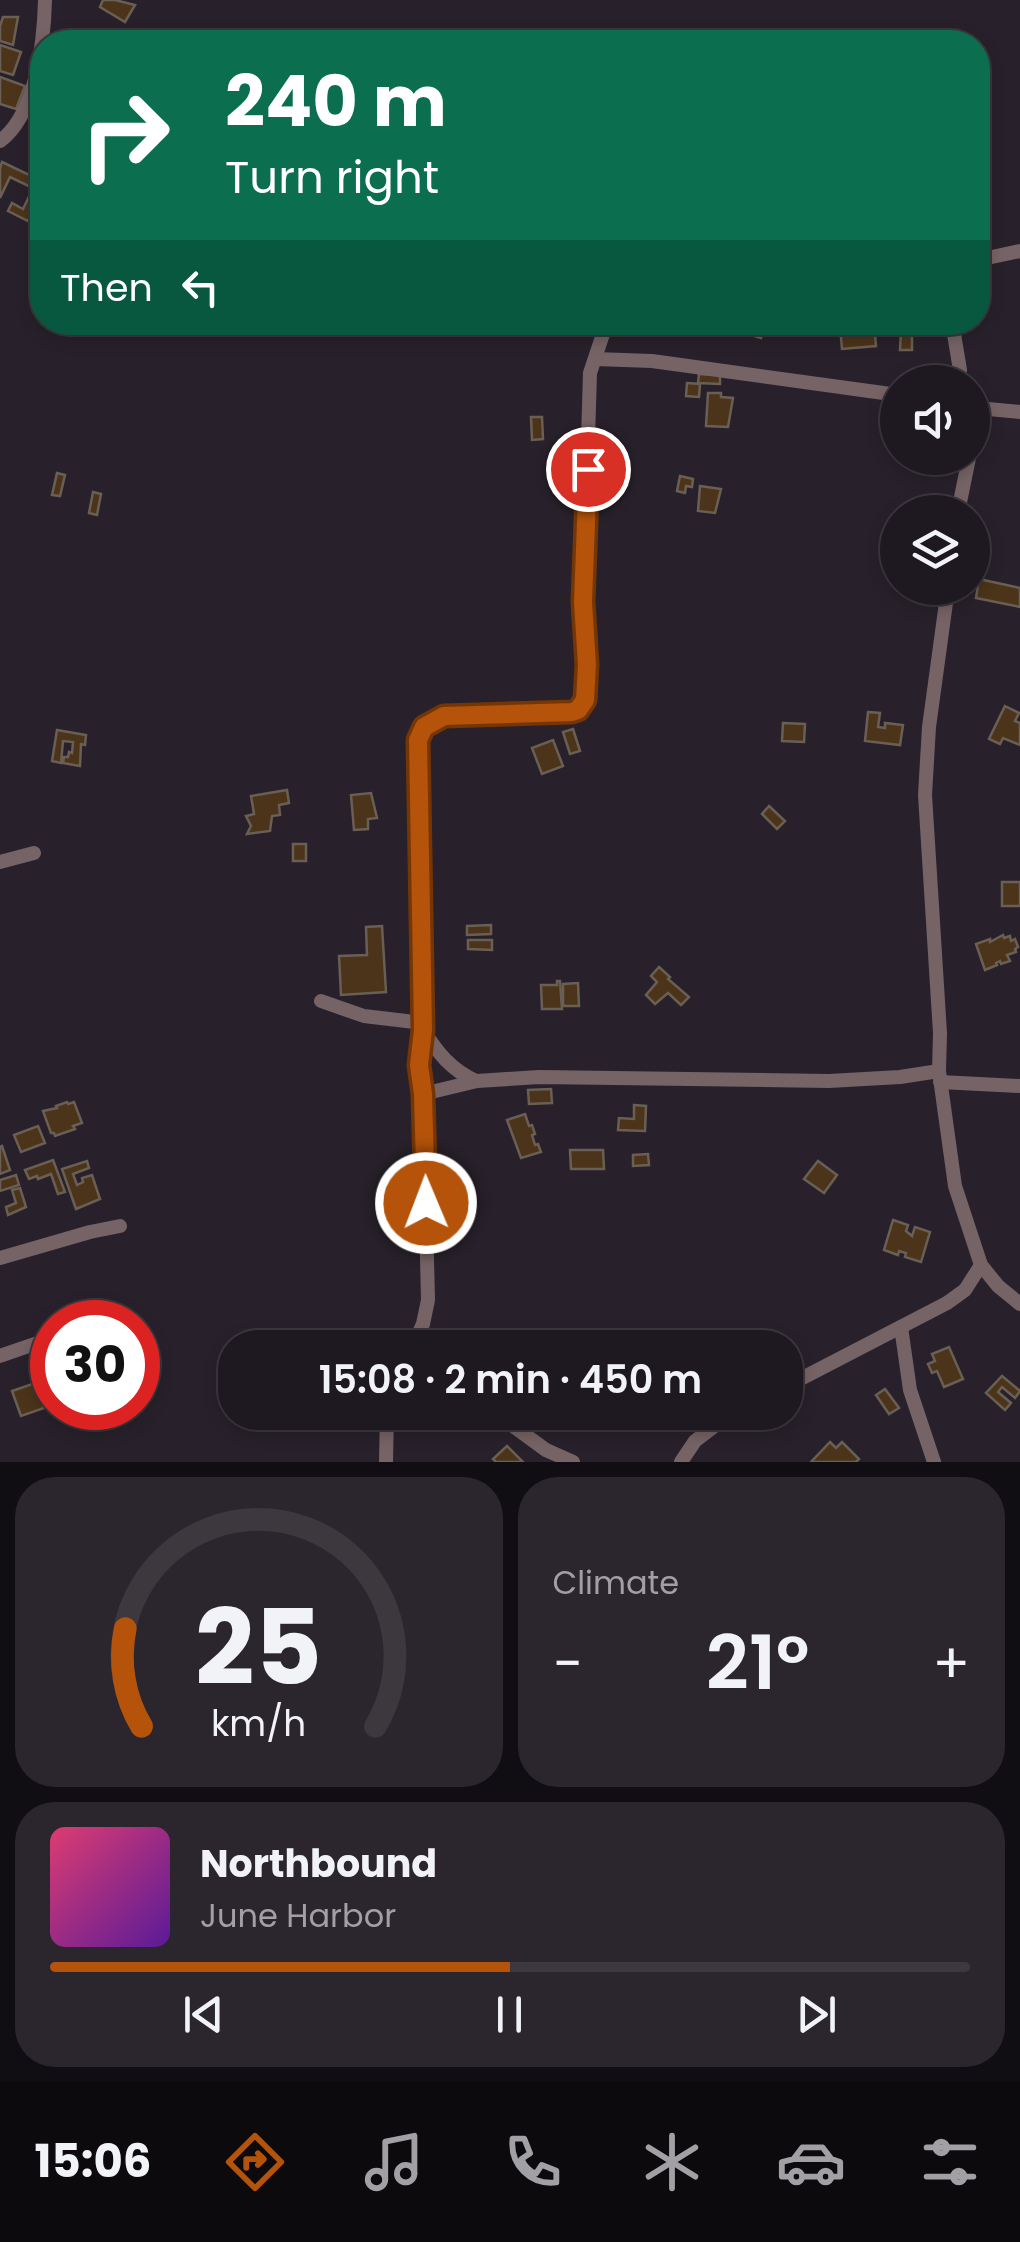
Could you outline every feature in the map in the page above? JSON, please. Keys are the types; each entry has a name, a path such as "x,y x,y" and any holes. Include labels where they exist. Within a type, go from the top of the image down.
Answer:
{"street":[{"path":"43,30 45,0"},
{"path":"0,141 16,126 30,90"},
{"path":"990,257 1020,251"},
{"path":"420,1330 428,1300 419,1065 423,936 418,740 424,727 444,716 572,712 585,700 583,602 590,373 603,335"},
{"path":"954,335 959,365"},
{"path":"595,360 652,362 880,393"},
{"path":"990,408 1020,412"},
{"path":"946,605 929,727 926,795 940,1077 955,1186 981,1266 1020,1304"},
{"path":"0,862 34,853"},
{"path":"321,1001 364,1016 423,1026 448,1064 476,1081"},
{"path":"423,1094 476,1081 539,1077 940,1077 1020,1086"},
{"path":"0,1258 120,1226"},
{"path":"803,1378 947,1304 964,1290 981,1266"},
{"path":"901,1327 910,1390 934,1462"},
{"path":"0,1356 30,1346"},
{"path":"386,1462 387,1430"},
{"path":"519,1430 546,1450 572,1462"},
{"path":"682,1462 695,1440 709,1430"}],"building":[{"path":"103,0 135,5 125,22 100,7"},
{"path":"3,17 18,17 13,45 0,41"},
{"path":"0,45 21,52 13,75 0,71"},
{"path":"0,77 25,86 16,109 0,104"},
{"path":"2,162 30,175 30,187 10,177 0,198"},
{"path":"30,194 28,221 8,211 12,203 23,209"},
{"path":"841,335 875,335 876,346 842,349"},
{"path":"901,335 912,335 912,350 900,350"},
{"path":"699,374 720,375 720,384 698,383"},
{"path":"687,383 700,384 699,397 686,396"},
{"path":"708,393 733,398 728,427 706,426"},
{"path":"531,417 542,417 543,439 532,440"},
{"path":"57,473 65,475 60,496 52,495"},
{"path":"680,476 693,479 692,487 686,486 685,493 677,491"},
{"path":"700,486 721,489 715,513 698,511"},
{"path":"93,492 101,494 97,515 89,513"},
{"path":"990,581 1020,588 1020,607 990,601"},
{"path":"1005,706 1019,713 1015,721 1020,723 1020,745 1003,738 1000,744 989,739"},
{"path":"868,712 880,713 878,727 885,728 885,723 903,725 900,745 865,741"},
{"path":"783,723 805,724 804,742 782,741"},
{"path":"573,729 580,751 570,754 563,732"},
{"path":"57,730 86,735 85,745 81,744 80,766 63,763 64,757 72,753 73,742 63,741 61,763 52,761"},
{"path":"553,740 563,766 542,774 532,748"},
{"path":"287,790 289,803 279,805 280,815 272,816 270,831 247,834 251,826 246,816 254,814 251,796"},
{"path":"371,793 377,818 368,819 368,829 354,830 351,795"},
{"path":"769,806 785,821 777,829 762,814"},
{"path":"293,844 306,844 306,861 293,861"},
{"path":"1002,882 1020,882 1020,906 1002,906"},
{"path":"491,925 491,934 467,935 467,926"},
{"path":"382,926 386,992 341,995 339,956 367,955 366,927"},
{"path":"1010,936 1011,941 1015,939 1016,952 1007,955 1010,961 1000,961 985,970 976,944"},
{"path":"468,940 492,940 492,950 468,949"},
{"path":"659,967 689,997 681,1005 668,993 655,1004 646,995 657,982 651,976"},
{"path":"557,981 562,1009 542,1009 541,985 557,985"},
{"path":"578,983 579,1006 563,1006 563,984"},
{"path":"551,1089 552,1103 529,1104 528,1090"},
{"path":"74,1102 82,1123 55,1136 43,1111"},
{"path":"634,1105 646,1106 645,1131 618,1130 619,1118 634,1119"},
{"path":"525,1114 541,1152 521,1158 507,1120"},
{"path":"38,1126 45,1143 21,1152 14,1135"},
{"path":"0,1147 10,1170 0,1174"},
{"path":"570,1150 603,1150 604,1169 571,1169"},
{"path":"648,1154 649,1165 633,1166 633,1155"},
{"path":"53,1160 65,1192 58,1194 51,1174 29,1179 25,1170"},
{"path":"87,1161 89,1168 73,1174 77,1185 83,1182 82,1178 92,1175 100,1199 76,1209 62,1169"},
{"path":"818,1161 837,1175 824,1193 804,1179"},
{"path":"16,1175 19,1185 0,1191 0,1180"},
{"path":"20,1188 26,1207 8,1215 6,1207 16,1203 12,1190"},
{"path":"893,1220 908,1225 906,1231 912,1236 915,1227 930,1232 921,1262 905,1257 906,1253 899,1251 898,1255 884,1250"},
{"path":"949,1347 963,1379 944,1387 937,1371 932,1373 928,1364 935,1361 932,1354"},
{"path":"1002,1376 1020,1391 1015,1398 1002,1387 998,1392 1011,1403 1005,1410 986,1393"},
{"path":"30,1385 30,1413 21,1416 12,1391"},
{"path":"885,1389 899,1408 889,1414 876,1395"},
{"path":"830,1442 836,1448 842,1442 859,1459 811,1462"},
{"path":"507,1446 523,1462 493,1459"}],"route":[{"path":"426,1203 419,1065 423,936 418,740 424,727 444,716 572,712 585,700 583,602 588,469"}]}
